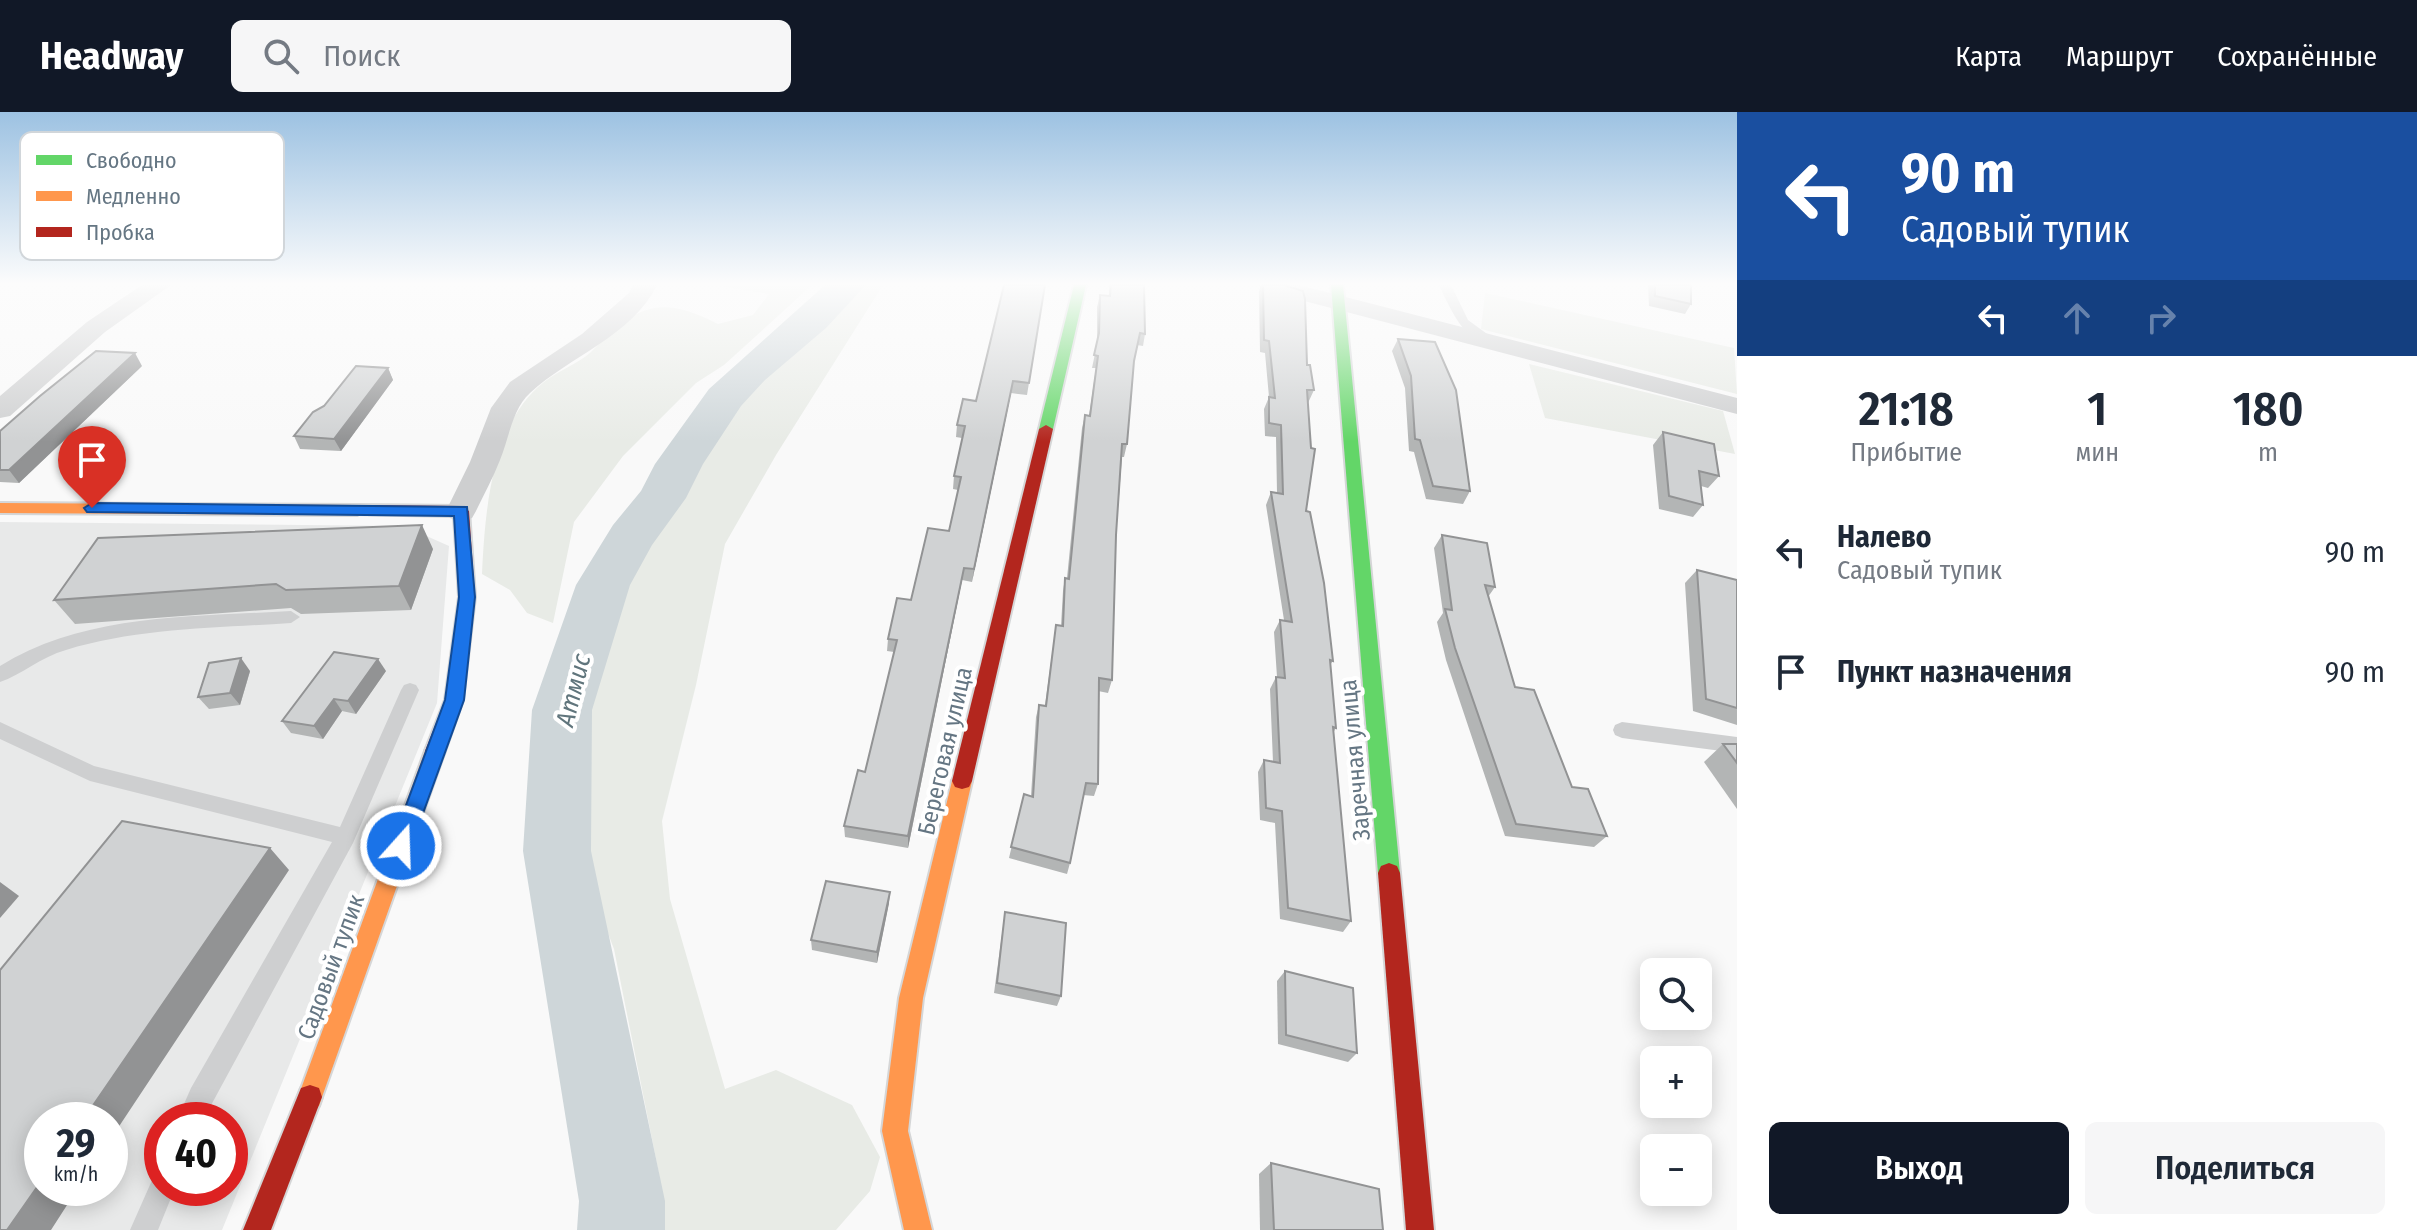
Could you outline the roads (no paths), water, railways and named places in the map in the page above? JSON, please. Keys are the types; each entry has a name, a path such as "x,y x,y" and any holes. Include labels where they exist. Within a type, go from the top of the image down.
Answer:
{"street":[{"path":"0,410 82,337"},
{"path":"0,508 461,511 485,462 505,408 519,388 593,337"},
{"name":"Береговая улица","path":"918,1230 895,1131 911,998 1068,337"},
{"name":"Заречная улица","path":"1343,337 1420,1230"},
{"path":"1474,337 1737,406"},
{"name":"Садовый тупик","path":"257,1230 295,1137 454,700 467,597 461,511"}],"lane":[{"path":"1483,337 1490,342"},
{"path":"0,675 50,647 102,633 291,617"},
{"path":"198,1102 346,837 410,690"},
{"path":"0,730 90,773 346,837"},
{"path":"1622,730 1737,745"},
{"path":"144,1230 154,1206"}],"waterway":[{"name":"Атмис","path":"621,1230 622,1201 557,851 562,710 603,585 631,537 662,498 679,464 724,398 750,371 791,337"}]}
